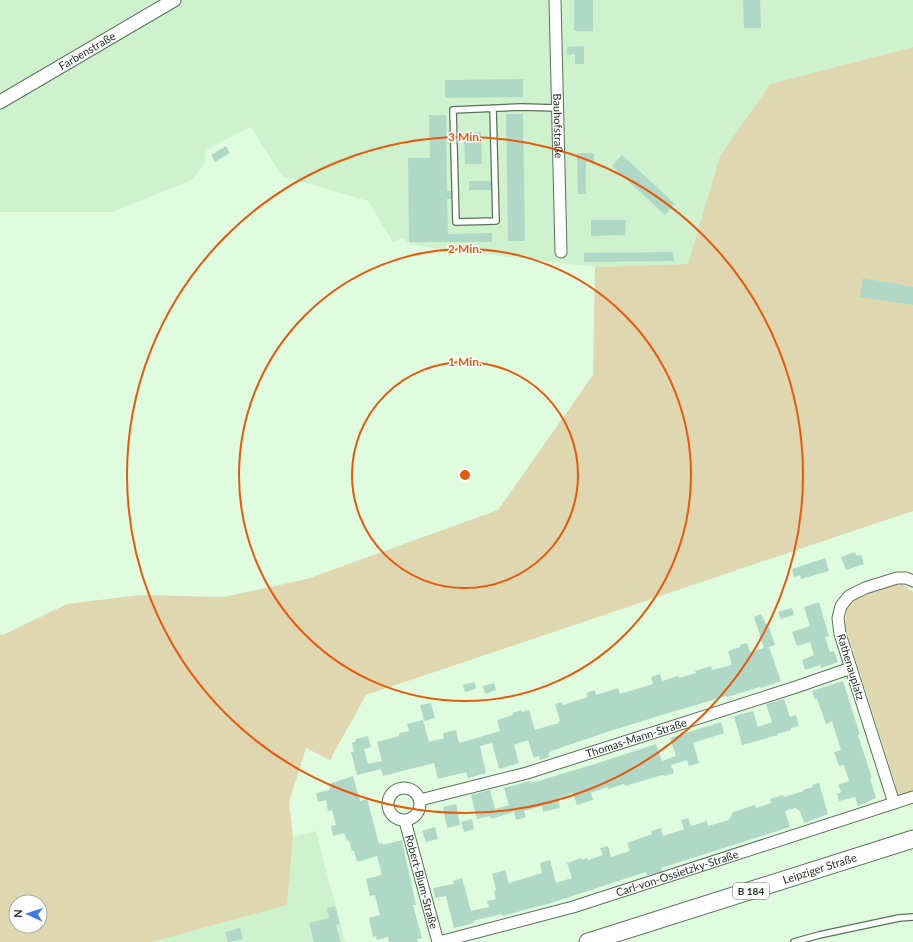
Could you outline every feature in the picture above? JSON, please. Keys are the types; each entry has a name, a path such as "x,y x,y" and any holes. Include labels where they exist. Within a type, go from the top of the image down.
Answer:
{"main road":[{"name":"Leipziger Straße","path":"588,942 913,839"}],"street":[{"name":"Farbenstraße","path":"0,102 174,0"},
{"name":"Bauhofstraße","path":"555,0 562,252"},
{"name":"Rathenauplatz","path":"894,803 840,634 838,618 841,606 849,596 865,588 897,578 906,578 913,581"},
{"name":"Thomas-Mann-Straße","path":"420,800 527,773 851,668"},
{"name":"Robert-Blum-Straße","path":"405,788 414,791 420,800 421,806 419,811 411,819 405,821 400,820 391,814 388,805 391,795 399,789 405,788"},
{"name":"Carl-von-Ossietzky-Straße","path":"439,942 572,907 913,797"},
{"name":"Robert-Blum-Straße","path":"405,821 439,942"}],"lane":[{"path":"493,108 496,221 456,222 452,110 493,108 558,108"},
{"path":"794,942 819,935 899,918 913,918"}],"shaded area":[{"path":"0,0 913,0 913,47 770,84 720,156 688,264 595,267 426,247 410,244 403,238 393,242 368,201 282,176 251,127 224,140 206,151 205,163 191,180 113,212 0,212"},
{"path":"913,47 913,511 366,695 330,760 306,748 289,802 293,837 287,905 152,942 0,942 0,634 3,635 67,604 140,595 224,597 307,579 498,510 593,375 595,267 688,264 720,156 770,84"},
{"path":"901,583 913,592 913,791 899,796 845,626 847,607 859,596"},
{"path":"316,831 345,942 152,942 287,905 293,837"}],"building":[{"path":"574,0 593,0 593,31 574,31"},
{"path":"743,0 760,0 761,28 744,28"},
{"path":"584,46 584,64 575,64 575,54 567,55 567,47"},
{"path":"523,79 523,97 445,98 445,80"},
{"path":"506,114 523,114 525,241 508,241"},
{"path":"429,115 446,115 447,191 451,191 451,199 447,199 448,234 492,233 492,242 409,242 408,158 430,158"},
{"path":"481,132 482,164 465,164 464,133"},
{"path":"226,146 230,153 215,162 211,155"},
{"path":"577,153 594,153 594,162 586,162 586,194 578,194"},
{"path":"622,155 675,204 665,215 612,166"},
{"path":"469,181 491,181 491,190 469,190"},
{"path":"591,220 626,220 625,235 591,236"},
{"path":"673,252 674,261 584,262 584,253"},
{"path":"863,278 913,287 913,305 860,297"},
{"path":"855,552 857,556 861,555 864,564 846,570 841,557"},
{"path":"825,558 829,571 801,579 800,575 794,577 792,569"},
{"path":"819,602 829,636 825,637 830,652 834,651 838,662 821,668 820,665 805,670 802,660 814,655 810,642 797,646 792,632 810,626 804,607"},
{"path":"792,608 794,615 781,619 778,612"},
{"path":"761,614 766,624 768,624 775,645 769,647 781,681 607,732 554,750 548,753 549,757 540,760 539,756 534,758 528,740 514,745 519,763 499,769 492,743 480,746 486,773 468,778 466,772 438,779 434,763 383,776 381,769 357,775 351,752 354,752 352,743 356,741 356,739 368,736 371,747 364,749 368,764 382,761 377,742 399,736 399,733 409,731 407,724 423,720 429,742 444,738 443,733 456,730 459,743 500,731 497,720 513,715 512,713 521,710 522,712 529,710 535,730 559,723 558,722 560,721 555,704 562,702 563,705 588,697 586,693 595,690 596,695 618,688 620,694 653,684 651,677 660,674 662,681 678,676 679,678 696,673 695,671 711,666 712,670 732,665 728,651 747,643 750,652 764,648 754,617"},
{"path":"843,681 860,735 858,735 872,778 870,778 876,798 858,806 855,797 839,801 837,794 841,792 838,785 849,781 844,765 839,766 834,752 841,750 832,721 826,724 817,699 815,700 812,691"},
{"path":"475,682 476,689 465,692 463,685"},
{"path":"494,683 496,690 485,694 483,686"},
{"path":"784,699 790,717 796,715 799,726 777,734 778,735 742,745 734,716 753,711 758,727 772,722 766,704"},
{"path":"431,703 435,718 424,721 420,705"},
{"path":"721,722 724,733 693,743 699,763 689,766 687,760 671,765 674,773 625,786 624,784 608,789 607,787 591,793 593,800 577,805 573,793 558,798 560,808 543,812 542,806 524,811 526,817 516,820 514,812 491,819 490,816 477,819 471,795 490,790 495,809 509,805 504,788 530,781 531,783 656,744 662,761 676,756 670,738"},
{"path":"353,776 360,801 367,799 379,844 383,843 383,845 402,840 416,905 413,905 422,938 417,939 418,942 389,942 388,937 377,940 376,936 373,937 369,918 380,915 375,895 370,896 366,879 382,875 377,856 357,862 354,851 352,851 349,840 347,841 344,833 333,836 331,826 336,825 332,810 328,811 326,800 318,802 316,793 330,790 329,784"},
{"path":"819,783 828,814 804,823 800,811 795,808 785,811 790,827 661,868 662,871 647,876 646,872 551,903 502,916 501,914 473,921 474,923 454,928 446,896 435,898 433,888 454,884 453,881 462,878 471,911 489,907 487,901 496,899 494,891 496,890 492,874 505,870 509,883 542,873 540,863 550,860 556,883 572,878 567,863 581,858 582,860 587,858 588,860 603,855 600,848 608,846 611,857 630,851 627,843 652,834 651,831 661,828 663,836 684,829 681,820 688,818 691,826 707,821 708,826 729,820 733,812 755,805 756,808 771,803 770,799 783,795 784,797 804,791 803,790 813,787 812,785"},
{"path":"456,804 460,825 447,828 443,807"},
{"path":"472,819 474,829 464,832 461,822"},
{"path":"435,827 438,839 426,842 422,831"},
{"path":"335,906 340,924 336,925 341,942 314,942 309,923 329,918 327,908"},
{"path":"240,928 243,939 228,942 225,932"}]}
